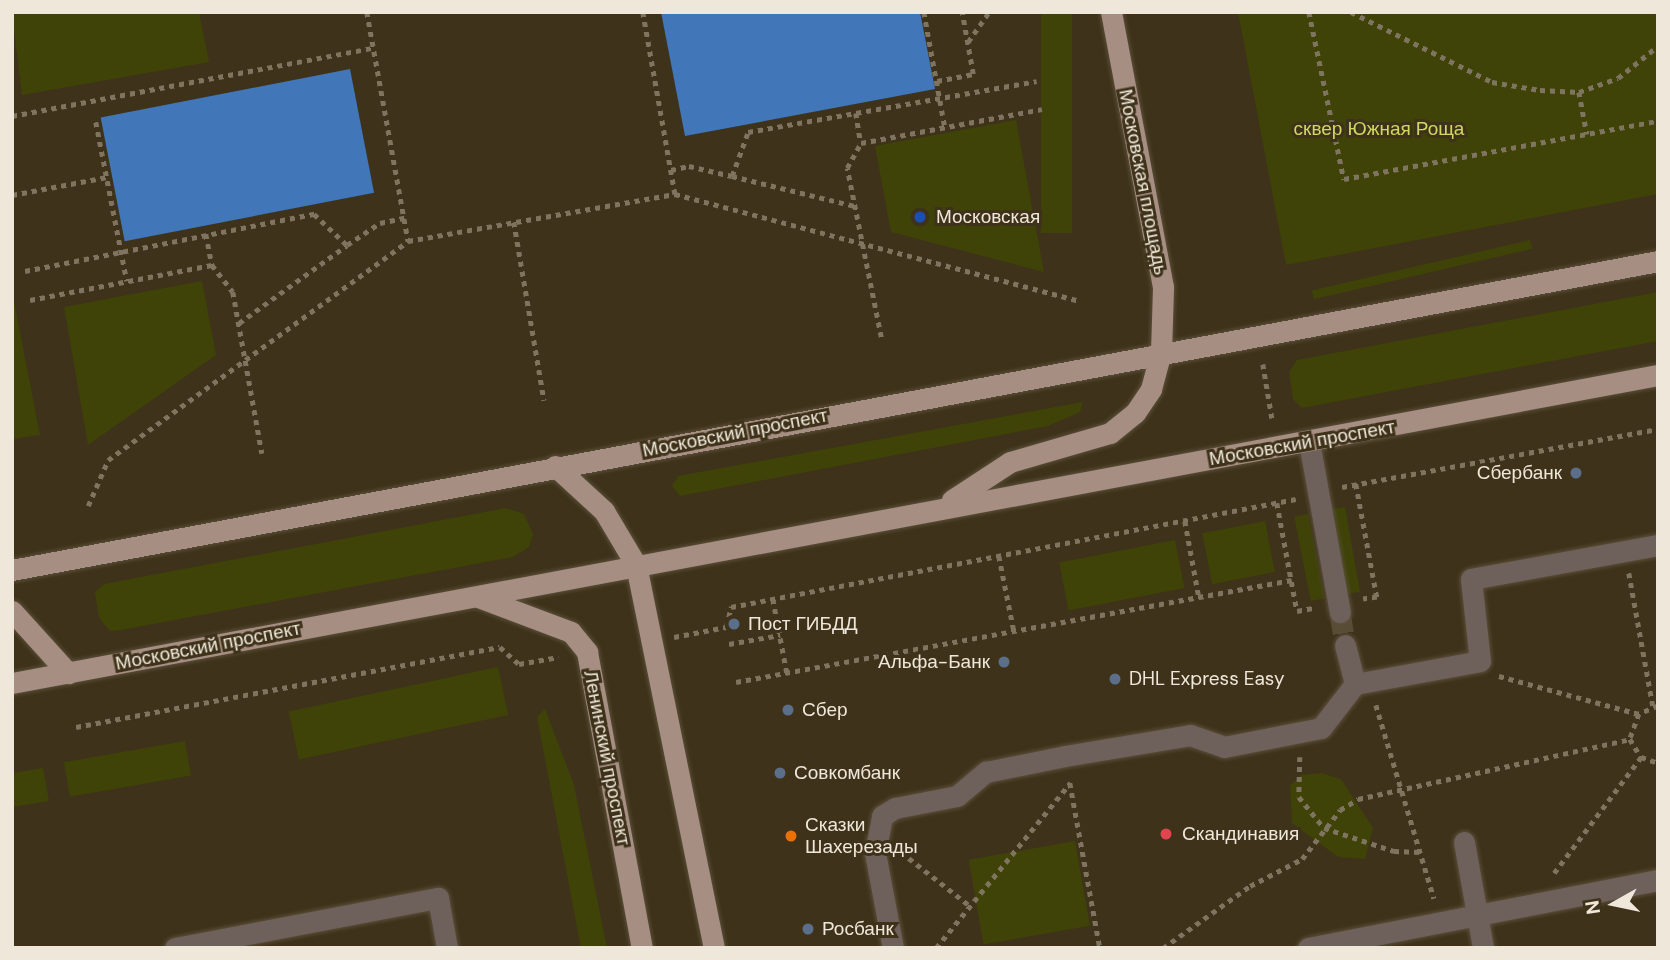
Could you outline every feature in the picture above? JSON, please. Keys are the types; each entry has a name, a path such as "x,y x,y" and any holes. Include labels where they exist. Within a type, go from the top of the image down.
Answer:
{"main road":[{"name":"Московская площадь","path":"1111,12 1163,287 1161,352"},
{"name":"Московский проспект","path":"12,570 1161,352 1658,261"},
{"name":"Московский проспект","path":"944,505 1010,462 1110,433 1135,413 1161,352"},
{"name":"Московский проспект","path":"12,683 944,505 1309,442 1658,375"},
{"path":"555,466 604,512 636,565 656,640 713,948"},
{"name":"Ленинский проспект","path":"476,596 571,632 587,652 642,948"},
{"path":"12,611 68,673"}],"lane":[{"path":"1309,442 1340,612"},
{"path":"893,948 875,842 882,816 895,808 957,796 986,772 1065,756 1190,734 1224,747 1321,728 1362,683 1480,661 1471,579 1658,545"},
{"path":"1345,645 1362,683"},
{"path":"1464,842 1483,948"},
{"path":"1308,948 1658,880"},
{"path":"175,948 438,898 447,948"}],"path":[{"path":"367,12 408,241"},
{"path":"643,12 675,194"},
{"path":"924,12 945,127"},
{"path":"937,81 973,74 962,12"},
{"path":"967,42 989,12"},
{"path":"1309,12 1344,179 1658,121"},
{"path":"1351,12 1492,82 1579,92 1618,78 1658,46"},
{"path":"12,116 373,48"},
{"path":"732,176 748,132 1037,81"},
{"path":"1579,92 1587,134"},
{"path":"861,143 1042,109"},
{"path":"856,113 861,143 847,168 881,337"},
{"path":"96,122 127,281"},
{"path":"671,170 689,166 855,206"},
{"path":"12,195 107,177"},
{"path":"88,506 108,460 408,241 675,194 1077,300"},
{"path":"25,271 314,214 347,245"},
{"path":"239,323 380,223 404,218"},
{"path":"514,222 544,400"},
{"path":"206,234 212,265 233,292 262,453"},
{"path":"30,300 212,265"},
{"path":"1263,364 1272,418"},
{"path":"656,640 726,627 731,607 1185,521 1318,493 1392,473 1658,429"},
{"path":"1185,521 1199,597"},
{"path":"1480,661 1493,675 1639,714 1655,706 1625,551"},
{"path":"999,556 1014,631"},
{"path":"736,682 1292,580"},
{"path":"773,599 787,673"},
{"path":"729,644 780,635"},
{"path":"76,727 500,647 519,664 587,652"},
{"path":"1362,683 1404,790 1441,922"},
{"path":"1630,739 1639,714"},
{"path":"1297,733 1299,797 1324,828 1394,852 1421,852"},
{"path":"1163,948 1250,886 1302,859 1324,828 1358,799 1630,739"},
{"path":"1630,739 1641,757 1658,763"},
{"path":"1531,905 1641,757"},
{"path":"936,948 1070,780 1100,948"},
{"path":"893,846 970,906"}],"green space":[{"path":"12,12 199,12 209,62 22,95"},
{"path":"1041,12 1072,12 1072,233 1041,233"},
{"name":"сквер Южная Роща","path":"1238,12 1658,12 1658,194 1286,265"},
{"path":"1016,120 1044,272 891,232 875,146"},
{"path":"1530,240 1532,249 1314,299 1312,290"},
{"path":"202,281 216,355 88,445 64,307"},
{"path":"12,291 40,435 12,439"},
{"path":"1658,292 1658,341 1302,408 1293,399 1289,372 1297,360"},
{"path":"1083,402 1080,412 1048,426 680,496 672,486 678,476"},
{"path":"1345,507 1360,592 1345,594 1330,510"},
{"path":"506,508 524,514 533,534 529,547 513,557 121,630 110,631 99,618 95,592 104,584"},
{"path":"1308,514 1324,598 1311,601 1294,517"},
{"path":"1265,521 1275,572 1212,584 1202,533"},
{"path":"1175,540 1184,588 1069,611 1059,563"},
{"path":"498,667 508,715 299,759 289,711"},
{"path":"545,709 574,785 607,948 581,948 537,717"},
{"path":"185,741 191,775 70,797 64,762"},
{"path":"43,768 49,801 12,807 12,773"},
{"path":"1321,773 1341,779 1373,828 1365,859 1338,857 1292,823 1290,786 1301,775"},
{"path":"1075,841 1090,926 984,944 969,860"}],"water":[{"path":"661,12 920,12 935,89 685,136"},
{"path":"350,69 374,193 125,241 101,117"}],"tunnel":[{"path":"1340,612 1345,645"}],"place":[{"name":"Московская","path":"920,217"},
{"name":"Сбербанк","path":"1576,473"},
{"name":"Пост ГИБДД","path":"734,624"},
{"name":"Альфа-Банк","path":"1004,662"},
{"name":"DHL Express Easy","path":"1115,679"},
{"name":"Сбер","path":"788,710"},
{"name":"Совкомбанк","path":"780,773"},
{"name":"Скандинавия","path":"1166,834"},
{"name":"Сказки Шахерезады","path":"791,836"},
{"name":"Росбанк","path":"808,929"}]}
